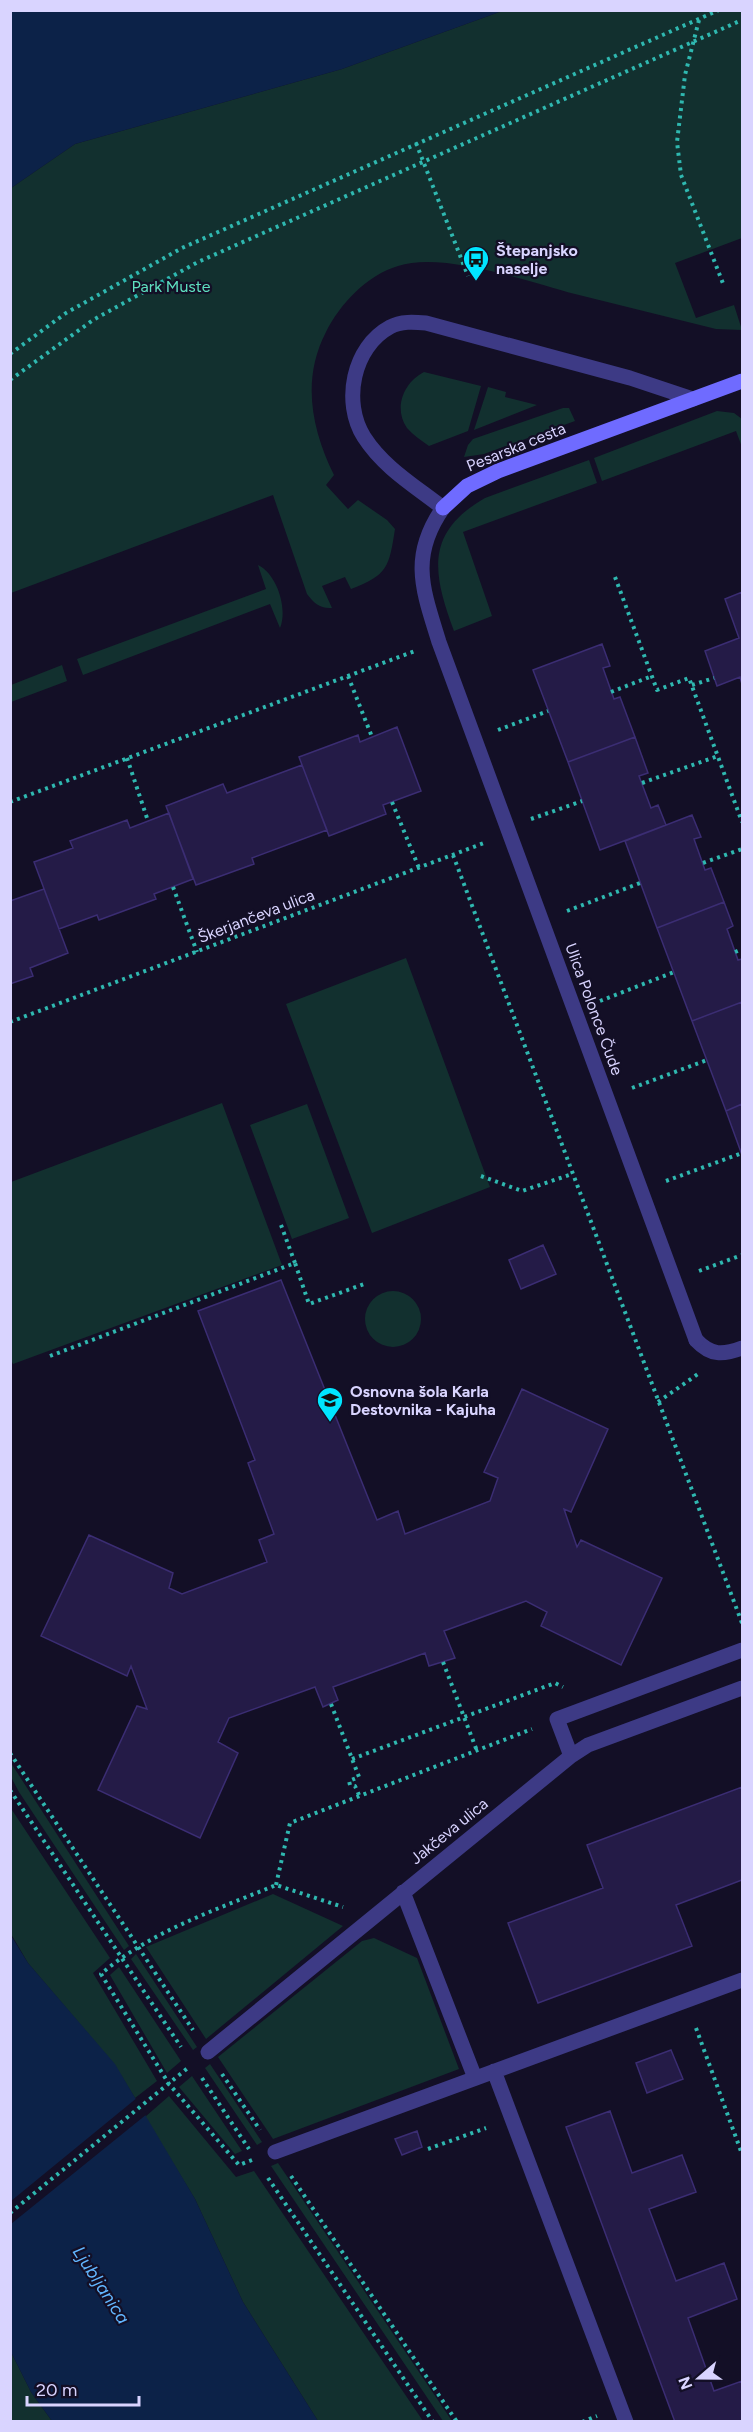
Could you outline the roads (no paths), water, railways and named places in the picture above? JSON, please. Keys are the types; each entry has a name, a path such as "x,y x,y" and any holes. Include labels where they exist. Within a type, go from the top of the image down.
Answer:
{"street":[{"path":"443,508 394,471 374,451 362,434 356,416 352,394 356,370 366,349 378,335 392,326 409,322 426,323 630,378 693,399"},
{"name":"Pesarska cesta","path":"438,642 423,591 421,573 426,539 443,508 467,486 498,471 742,381"},
{"name":"Ulica Polonce Čude","path":"438,642 696,1340 714,1354 735,1351"},
{"path":"571,1756 557,1719 742,1650"},
{"name":"Jakčeva ulica","path":"208,2052 571,1756 588,1745 742,1688"},
{"path":"403,1892 475,2078"},
{"path":"275,2152 742,1980"},
{"path":"494,2071 626,2421"}],"water":[{"path":"11,10 502,11 342,69 75,144 11,188"},
{"name":"Ljubljanica","path":"10,1934 28,1963 115,2064 195,2199 243,2302 318,2421 52,2421 31,2392 10,2350"}],"place":[{"name":"Štepanjsko naselje","path":"476,282"},
{"name":"Osnovna šola Karla Destovnika - Kajuha","path":"330,1423"}],"park label":[{"name":"Park Muste","path":"171,286"}]}
